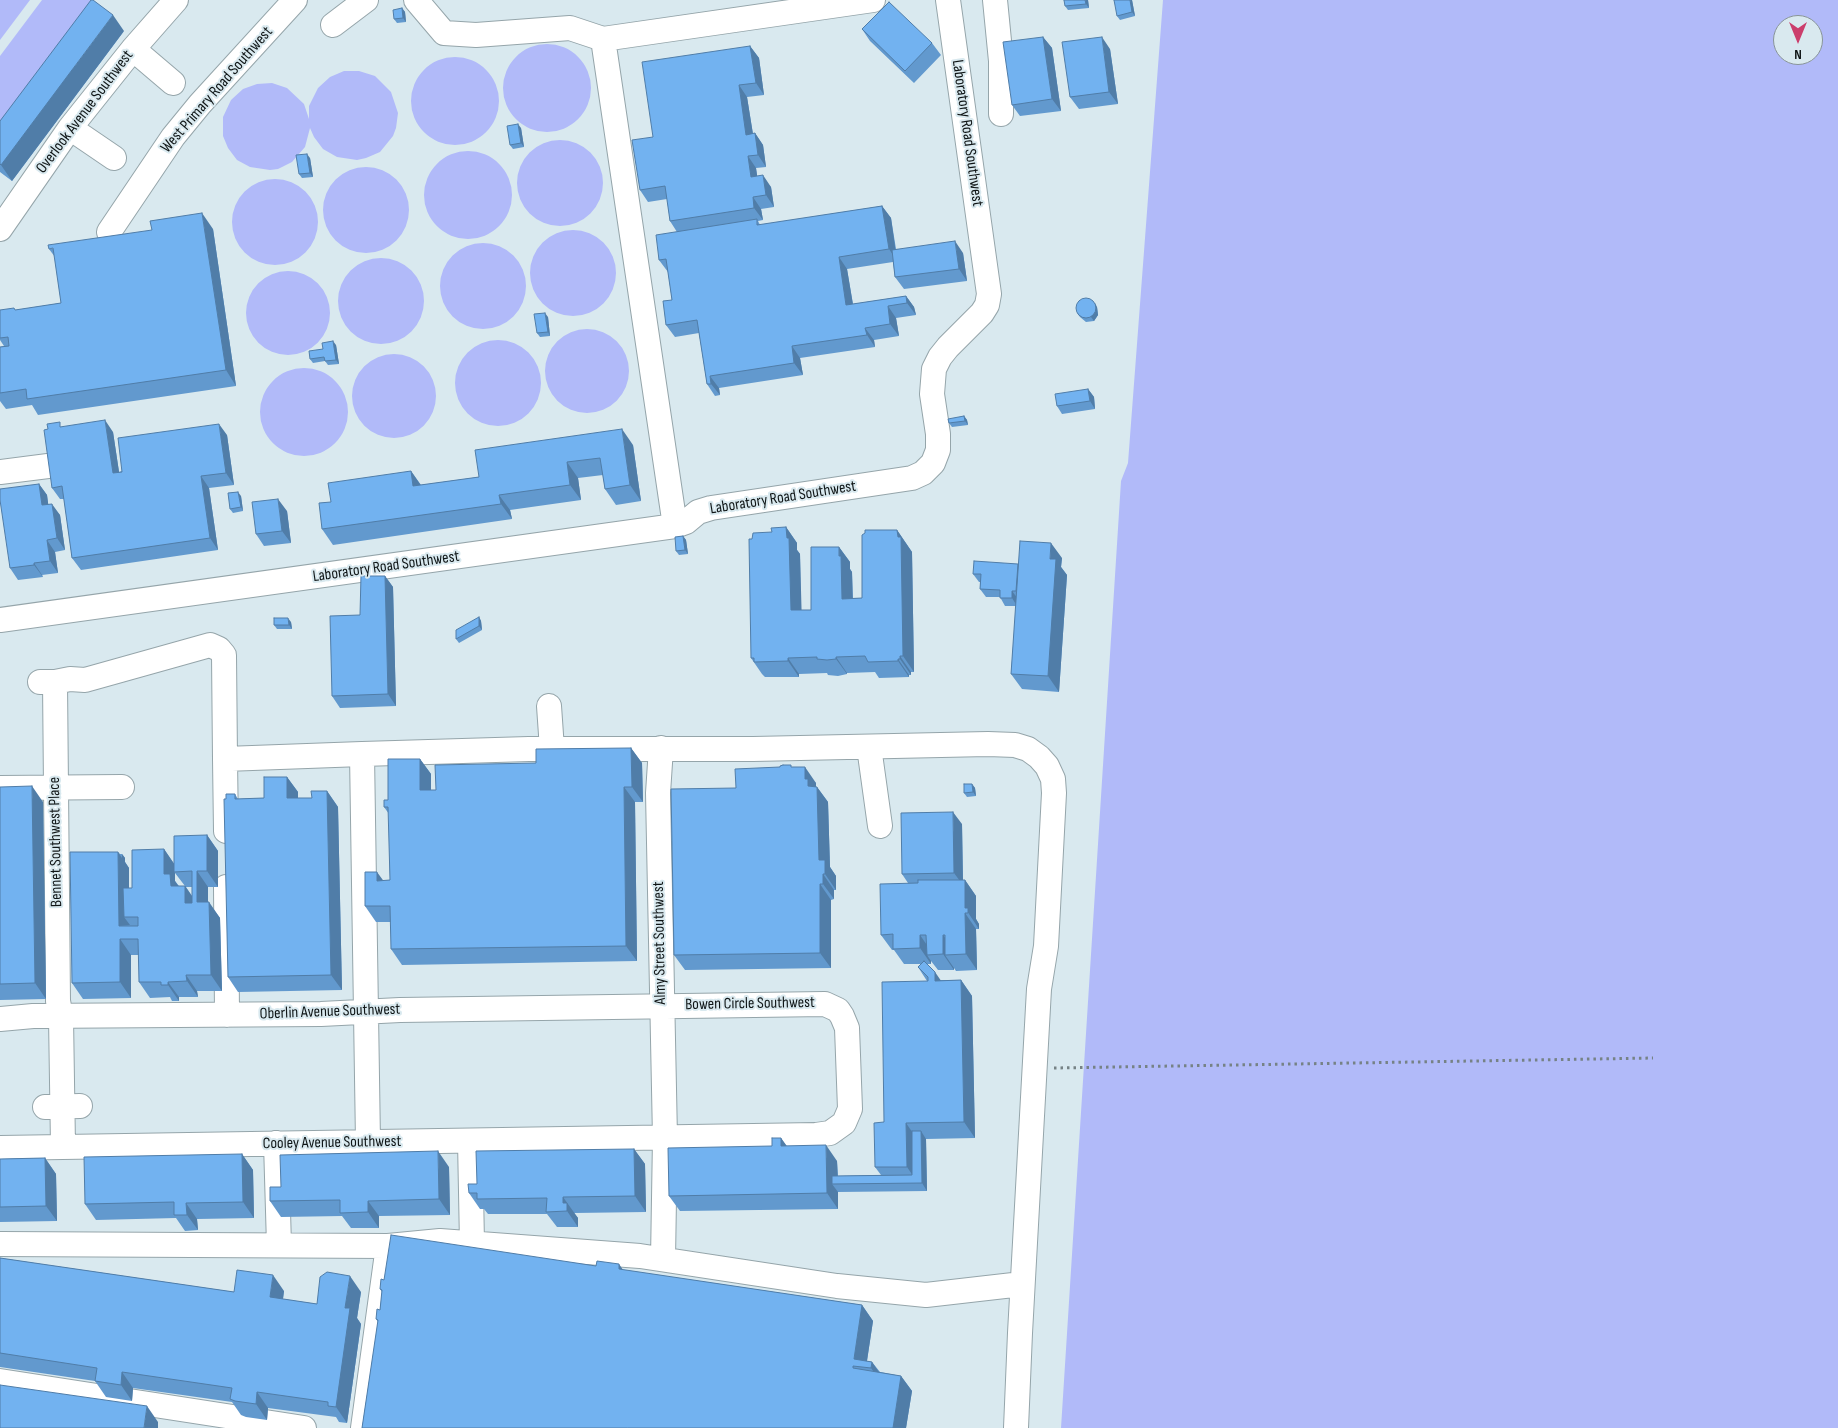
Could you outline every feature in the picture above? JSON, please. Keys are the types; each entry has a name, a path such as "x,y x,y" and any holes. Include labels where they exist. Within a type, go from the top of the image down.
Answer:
{"lane":[{"name":"Overlook Avenue Southwest","path":"0,229 70,128 133,49 176,0"},
{"name":"West Primary Road Southwest","path":"110,232 173,137 200,104 295,0"},
{"path":"333,25 366,0"},
{"path":"416,0 444,33 476,35 570,28 603,39 873,0"},
{"name":"Laboratory Road Southwest","path":"0,620 675,526 686,522 698,512 710,508 912,478 923,473 933,463 938,450 938,434 932,394 934,369 948,347 982,313 987,305 989,294 948,0"},
{"path":"995,0 1001,61 1002,114"},
{"path":"603,39 675,526"},
{"path":"133,49 172,83"},
{"path":"70,128 114,158"},
{"path":"0,472 48,466"},
{"name":"Bennet Southwest Place","path":"63,1146 61,1016 58,1001 55,788 47,682 70,679 85,680 210,645 219,649 224,655 225,759"},
{"path":"549,706 552,749"},
{"path":"227,1015 225,759 552,749 869,747 924,742 1015,745 1028,749 1040,757 1047,766 1053,779 1054,793 1046,946 1039,988 1022,1284 1016,1428"},
{"path":"869,747 880,826"},
{"name":"Almy Street Southwest","path":"661,748 658,793 666,1260"},
{"path":"362,754 368,1142"},
{"path":"0,788 122,787"},
{"name":"Bowen Circle Southwest","path":"661,1006 825,1004 832,1006 842,1016 848,1033 849,1114 844,1123 830,1133 816,1135 665,1138"},
{"name":"Oberlin Avenue Southwest","path":"0,1019 26,1016 227,1015 661,1006"},
{"name":"Cooley Avenue Southwest","path":"0,1148 665,1138"},
{"path":"470,1141 472,1244"},
{"path":"276,1143 279,1245"},
{"path":"666,1260 673,1234"},
{"path":"0,1244 388,1246 440,1241 640,1256 905,1285 926,1295 1022,1284"},
{"path":"363,1428 388,1246"},
{"path":"0,1381 304,1428"}],"path":[{"path":"1061,1068 1653,1058"}],"water":[{"path":"0,0 30,0 0,40"},
{"path":"42,0 93,0 0,123 0,56"},
{"path":"1163,0 1838,0 1838,1428 1061,1428 1121,481 1128,463"},
{"path":"547,44 564,48 578,57 587,71 591,88 587,105 578,119 564,128 547,132 530,128 516,119 507,105 503,88 507,71 516,57 530,48"},
{"path":"455,57 472,60 486,70 496,84 499,101 496,118 486,132 472,142 455,145 438,142 424,132 414,118 411,101 414,84 424,70 438,60"},
{"path":"344,71 359,71 375,76 391,92 398,113 396,128 393,136 380,152 357,160 337,157 323,149 310,128 305,147 292,162 278,169 270,170 250,167 237,160 228,148 223,136 223,117 231,100 243,89 257,84 272,83 287,88 304,104 309,119 309,106 318,88 330,77"},
{"path":"560,140 576,143 584,147 596,159 600,167 603,183 600,199 596,207 584,219 576,223 560,226 544,223 536,219 524,207 520,199 517,183 520,167 524,159 536,147 544,143"},
{"path":"468,151 485,154 499,164 509,178 512,195 509,212 499,226 485,236 468,239 451,236 437,226 427,212 424,195 427,178 437,164 451,154"},
{"path":"366,167 382,170 390,174 402,186 406,194 409,210 406,226 402,234 390,246 382,250 366,253 350,250 342,246 330,234 326,226 323,210 326,194 330,186 342,174 350,170"},
{"path":"267,179 283,179 292,182 306,191 315,205 318,222 315,239 306,253 292,262 283,265 267,265 251,258 239,246 232,230 232,214 239,198 251,186"},
{"path":"573,230 590,233 604,242 613,256 616,273 613,290 604,304 590,313 573,316 556,313 542,304 533,290 530,273 533,256 542,242 556,233"},
{"path":"483,243 499,246 507,250 519,262 523,270 526,286 523,302 519,310 507,322 499,326 483,329 467,326 459,322 447,310 443,302 440,286 443,270 447,262 459,250 467,246"},
{"path":"381,258 397,261 405,265 417,277 421,285 424,301 421,317 417,325 405,337 397,341 381,344 365,341 357,337 345,325 341,317 338,301 341,285 345,277 357,265 365,261"},
{"path":"280,271 296,271 312,278 323,289 330,305 327,329 318,343 312,348 296,355 280,355 264,348 253,337 246,321 246,305 253,289 264,278"},
{"path":"579,329 595,329 611,336 622,347 629,363 626,387 617,401 611,406 595,413 579,413 563,406 552,395 545,379 545,363 552,347 563,336"},
{"path":"498,340 514,344 528,353 537,367 541,383 537,399 528,413 514,422 498,426 482,422 468,413 459,399 455,383 459,367 468,353 482,344"},
{"path":"386,354 402,354 418,361 429,372 436,388 433,412 424,426 418,431 402,438 386,438 370,431 359,420 352,404 352,388 359,372 370,361"},
{"path":"304,368 321,372 335,381 344,395 348,412 344,429 335,443 321,452 304,456 287,452 273,443 264,429 260,412 264,395 273,381 287,372"}],"building":[{"path":"91,0 113,15 1,165 0,121"},
{"path":"1064,0 1085,0 1086,4 1065,6"},
{"path":"1114,0 1130,0 1132,12 1117,16"},
{"path":"889,2 932,43 905,71 862,29"},
{"path":"402,8 403,18 394,19 393,10"},
{"path":"1043,37 1052,99 1012,105 1003,42"},
{"path":"1102,37 1109,92 1070,97 1062,42"},
{"path":"750,46 756,83 739,85 746,135 755,133 758,155 748,156 751,177 763,175 766,195 753,197 754,208 670,221 665,186 640,190 632,140 653,137 642,62"},
{"path":"518,124 521,143 510,145 507,126"},
{"path":"307,154 310,173 299,174 296,155"},
{"path":"882,206 889,249 839,257 846,305 906,296 907,303 888,306 890,324 865,328 867,335 792,346 794,363 710,376 711,384 707,384 697,320 666,325 663,301 672,300 666,259 659,260 656,235 757,219 757,225"},
{"path":"202,213 226,370 27,399 26,389 0,393 0,347 9,346 8,337 0,338 0,310 14,308 15,310 61,303 53,248 49,249 48,245 152,230 150,221"},
{"path":"955,241 959,269 895,277 892,250"},
{"path":"1086,298 1093,301 1096,308 1093,315 1086,318 1079,315 1076,308 1079,301"},
{"path":"545,313 548,332 537,333 534,314"},
{"path":"333,341 336,360 325,361 324,357 310,359 309,351 323,349 322,343"},
{"path":"1088,389 1090,401 1057,406 1055,394"},
{"path":"964,416 965,421 949,423 948,419"},
{"path":"105,420 113,473 122,472 118,438 219,424 226,473 201,476 210,538 72,558 62,486 52,488 44,430 48,429 47,424 60,422 60,427"},
{"path":"622,429 630,485 605,489 600,458 567,462 570,485 499,495 501,504 322,529 319,503 331,502 328,483 411,471 413,486 479,477 475,450"},
{"path":"39,484 42,505 52,504 57,538 47,540 50,561 10,568 0,489"},
{"path":"238,492 241,507 230,509 228,493"},
{"path":"278,499 282,531 256,534 252,502"},
{"path":"786,527 787,538 789,538 791,610 811,610 811,547 839,547 842,599 862,598 862,535 865,533 865,530 897,530 898,537 901,537 903,656 900,656 898,661 868,662 865,656 836,657 836,659 827,660 817,659 817,657 788,658 788,661 754,662 754,658 751,658 749,539 752,539 753,533 772,532 771,528"},
{"path":"683,536 685,550 676,551 675,537"},
{"path":"1020,541 1051,543 1050,559 1056,559 1048,676 1011,674"},
{"path":"974,561 1018,564 1016,591 1012,591 1012,598 1000,598 1000,590 980,589 981,574 973,574"},
{"path":"361,576 385,576 388,694 332,696 330,616 360,615"},
{"path":"479,617 479,626 456,639 456,630"},
{"path":"274,618 288,618 289,625 274,625"},
{"path":"631,748 632,787 624,787 626,946 391,949 390,906 365,906 365,872 377,872 377,881 390,880 388,807 384,807 384,800 388,800 388,759 420,759 420,790 436,790 435,765 536,763 536,749"},
{"path":"783,765 805,767 805,779 808,779 808,786 817,787 819,860 825,860 823,884 820,884 820,953 674,955 671,789 736,788 735,769 780,767"},
{"path":"264,777 287,777 287,798 312,798 311,791 327,791 331,975 228,977 224,799 226,799 226,794 235,794 235,799 264,798"},
{"path":"964,784 972,784 973,792 964,793"},
{"path":"32,786 35,983 0,984 0,787"},
{"path":"953,812 954,873 902,874 901,813"},
{"path":"207,835 207,871 197,871 197,902 209,902 211,975 186,975 187,981 168,982 168,985 161,985 161,982 139,982 138,939 120,939 120,982 72,983 70,852 118,852 119,926 138,926 138,917 124,917 123,888 132,888 132,850 164,849 164,874 170,874 171,886 185,886 185,903 192,903 192,871 174,872 174,836"},
{"path":"918,880 965,880 965,908 968,908 968,913 965,913 966,954 945,955 945,935 943,935 943,954 927,955 926,935 920,935 920,948 893,949 893,934 881,935 880,884 918,883"},
{"path":"924,961 935,972 935,981 961,980 964,1122 906,1123 907,1167 875,1167 874,1123 884,1122 882,982 928,981 928,977 918,967"},
{"path":"912,1131 921,1131 922,1183 832,1184 832,1176 912,1175"},
{"path":"772,1138 781,1138 781,1146 826,1145 827,1193 669,1196 668,1148 772,1146"},
{"path":"634,1149 635,1196 563,1197 563,1203 567,1203 567,1211 546,1212 547,1198 477,1199 477,1193 469,1193 468,1184 477,1184 476,1151"},
{"path":"438,1151 439,1199 368,1201 368,1212 340,1213 340,1200 270,1201 270,1187 281,1187 280,1155"},
{"path":"242,1154 243,1202 186,1203 187,1215 174,1215 174,1202 85,1204 84,1157"},
{"path":"45,1158 46,1206 0,1207 0,1159"},
{"path":"391,1235 596,1266 597,1261 619,1264 619,1269 862,1305 854,1359 872,1362 871,1368 853,1366 853,1368 901,1376 893,1428 362,1428 378,1320 376,1319 377,1309 380,1310 381,1279 384,1280"},
{"path":"0,1258 234,1292 237,1270 273,1275 270,1297 317,1304 320,1277 327,1272 350,1276 345,1308 350,1308 336,1407 328,1406 328,1402 257,1392 256,1404 235,1401 230,1399 232,1388 122,1372 121,1385 95,1381 97,1368 0,1353"},
{"path":"0,1385 147,1406 144,1428 0,1428"}]}
